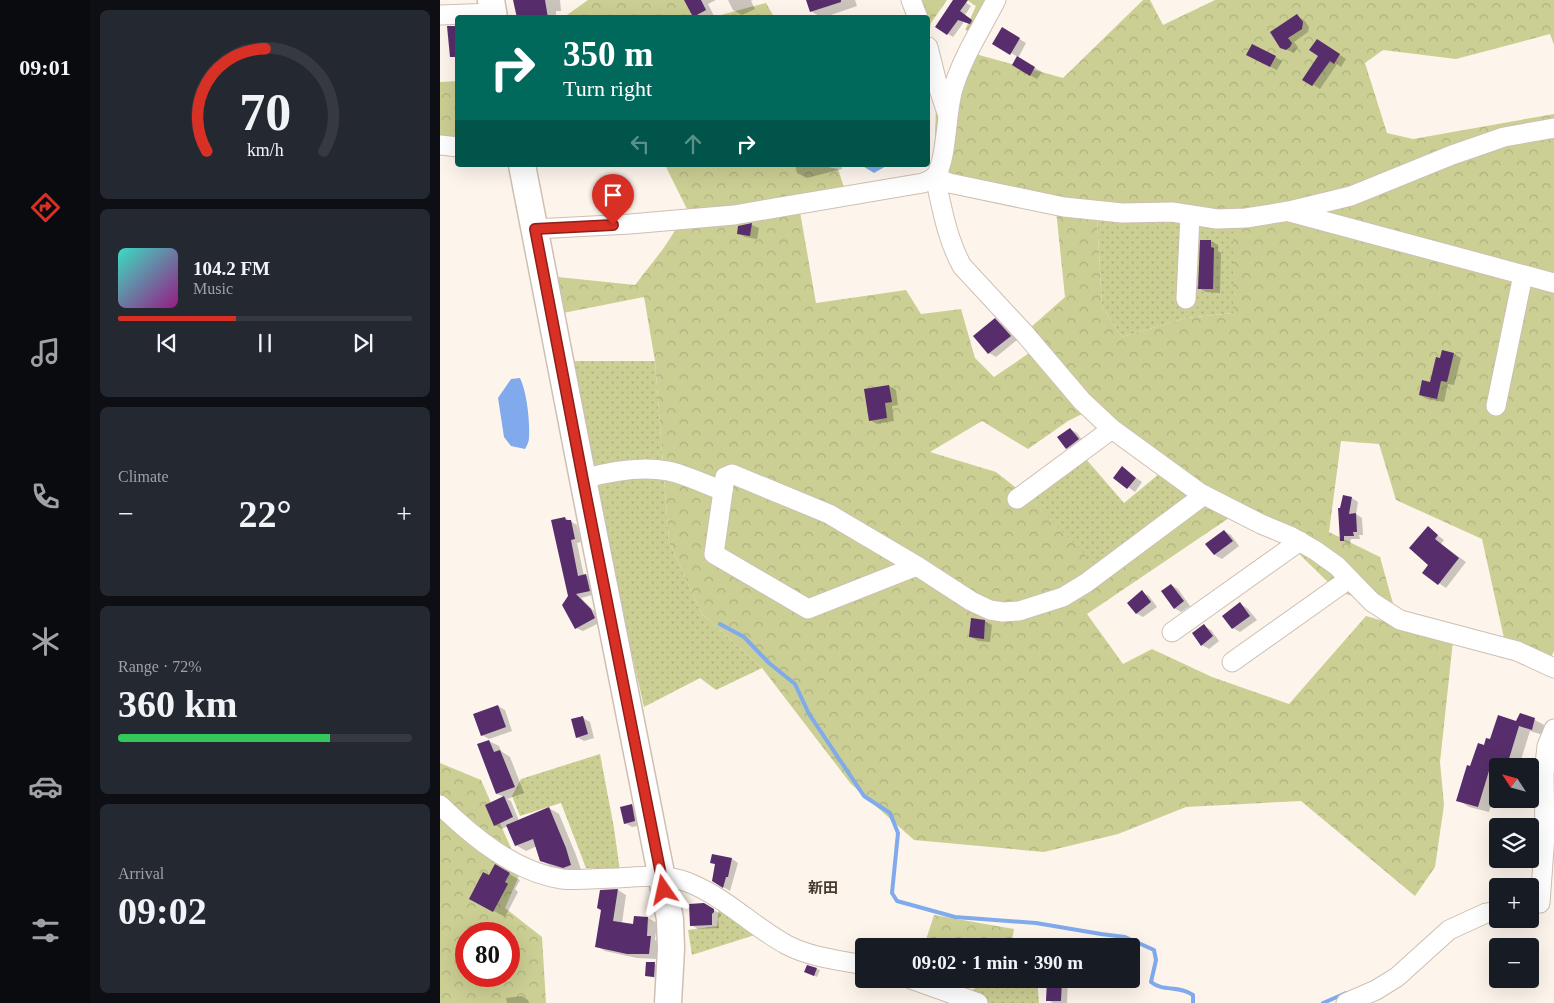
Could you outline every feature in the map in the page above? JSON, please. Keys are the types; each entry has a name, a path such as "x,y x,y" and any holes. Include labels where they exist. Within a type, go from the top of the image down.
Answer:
{"highway":[{"path":"522,167 670,919 671,949 668,1003"}],"street":[{"path":"911,0 917,15"},
{"path":"535,229 630,224 734,215 923,183 935,178 941,167 953,90 961,69 996,0"},
{"path":"440,15 493,10"},
{"path":"930,55 948,114"},
{"path":"935,178 949,183 1064,207 1122,213 1172,212 1217,219 1246,218 1289,212 1351,196 1452,155 1504,137 1554,128"},
{"path":"440,145 455,147"},
{"path":"935,178 949,238 962,266 1025,334 1082,401 1112,429 1204,495 1300,542 1337,566 1372,602 1400,620 1517,651 1554,668"},
{"path":"1289,212 1554,283"},
{"path":"1186,299 1190,216"},
{"path":"1496,406 1523,275"},
{"path":"1017,499 1112,429"},
{"path":"583,480 608,472 668,471 723,491"},
{"path":"917,566 808,610 714,554 725,477 732,474 829,514 917,566 970,601 990,610 1003,612 1020,611 1063,597 1086,583 1204,495"},
{"path":"1172,632 1300,542"},
{"path":"1232,662 1349,579"},
{"path":"1541,903 1545,835 1544,774 1547,746 1554,729"},
{"path":"440,805 461,826 495,850 524,867 541,874 564,879 661,876 685,881 707,890 794,948 809,954 855,963"},
{"path":"1346,1003 1376,990 1396,977 1449,930 1489,912"},
{"path":"936,988 978,1003"}],"green space":[{"path":"588,0 692,0 698,15 567,15"},
{"path":"916,0 947,0 931,23 930,28 930,15 922,15"},
{"path":"967,0 991,0 974,32 965,30 976,6"},
{"path":"1143,0 1150,0 1163,25 1215,0 1554,0 1554,45 1550,34 1456,59 1383,50 1365,63 1387,133 1413,139 1554,114 1554,651 1550,659 1504,638 1482,539 1396,500 1379,444 1341,441 1329,532 1380,557 1394,607 1338,592 1291,546 1229,518 1087,614 1123,664 1152,649 1212,677 1289,704 1366,616 1453,641 1440,762 1444,805 1435,867 1415,896 1301,801 1186,807 1118,834 1044,852 914,840 851,784 762,668 702,614 669,542 655,361 644,297 563,313 558,277 635,285 663,249 688,211 666,167 828,167 838,169 849,203 800,212 816,303 906,290 921,314 961,309 975,358 994,377 1041,345 1030,328 1065,297 1056,210 933,190 936,107 961,50 1063,78","holes":["1097,217 1233,226 1233,313 1186,318 1122,337 1102,307","1084,413 1199,505 1104,574 1028,497 996,472 930,452 982,421 1028,449 1068,421"]},
{"path":"766,3 773,15 721,15"},
{"path":"455,81 455,151 440,153 440,82"},
{"path":"1097,217 1233,226 1233,313 1186,318 1122,337 1102,307"},
{"path":"571,361 655,361 669,542 702,614 762,668 716,690 700,678 644,707 617,588"},
{"path":"1086,459 1124,503 1159,474 1199,505 1104,575 1028,497"},
{"path":"600,754 620,871 586,868 561,803 520,816 512,796 521,779"},
{"path":"440,763 481,780 521,871 505,908 542,937 546,1003 440,1003"},
{"path":"719,906 761,933 692,955 688,930 717,926"},
{"path":"934,915 1014,929 1012,938 927,938"},
{"path":"975,988 1038,988 1039,1003 958,1003"}],"water":[{"path":"864,167 884,167 874,173"},
{"path":"520,378 526,399 528,416 529,439 525,449 511,446 504,437 498,398 511,379"}],"building":[{"path":"513,0 545,0 548,15 516,15"},
{"path":"684,0 701,0 706,10 697,15 692,15"},
{"path":"806,0 841,0 841,2 810,12"},
{"path":"953,0 968,0 960,11 972,20 970,24 958,20 947,35 935,27"},
{"path":"1297,14 1303,22 1302,29 1288,38 1292,43 1290,47 1286,50 1280,48 1270,32"},
{"path":"447,26 455,26 455,57 450,57"},
{"path":"1002,27 1020,38 1010,55 992,44"},
{"path":"1317,39 1340,54 1334,64 1330,61 1312,86 1302,80 1318,56 1309,50"},
{"path":"1252,44 1276,56 1270,67 1246,55"},
{"path":"1017,56 1035,67 1030,76 1012,65"},
{"path":"752,223 750,236 737,234 738,226"},
{"path":"1200,240 1211,240 1211,247 1214,248 1213,289 1198,289"},
{"path":"995,318 1011,336 988,354 973,336"},
{"path":"1442,350 1454,353 1447,382 1441,381 1437,399 1419,395 1422,380 1430,382 1436,357 1440,358"},
{"path":"889,385 892,402 885,403 887,418 869,421 864,389"},
{"path":"1070,428 1079,439 1066,449 1057,437"},
{"path":"1122,466 1136,478 1127,489 1113,478"},
{"path":"1343,495 1352,497 1349,514 1356,513 1357,532 1353,532 1354,536 1344,536 1344,541 1340,541 1338,508 1340,508"},
{"path":"565,517 566,520 571,520 575,539 571,540 578,576 586,574 590,591 576,594 591,609 595,618 575,629 562,605 568,596 551,520"},
{"path":"1428,526 1438,535 1435,539 1459,558 1438,585 1422,573 1428,565 1409,548"},
{"path":"1224,530 1233,541 1214,555 1205,544"},
{"path":"1171,584 1184,601 1174,609 1161,591"},
{"path":"1142,590 1151,602 1136,614 1127,603"},
{"path":"1240,602 1250,616 1232,629 1222,616"},
{"path":"971,618 985,620 984,639 969,637"},
{"path":"1204,624 1213,636 1201,646 1192,633"},
{"path":"498,705 506,727 481,736 473,714"},
{"path":"1520,713 1535,718 1532,730 1519,726 1509,758 1489,758 1489,771 1478,807 1456,801 1467,765 1470,766 1478,743 1484,745 1486,738 1490,739 1498,715 1516,721"},
{"path":"583,716 588,734 576,738 571,719"},
{"path":"489,740 494,752 500,750 515,787 496,794 477,744"},
{"path":"504,796 513,817 494,826 485,805"},
{"path":"632,804 635,821 624,824 620,807"},
{"path":"549,807 571,865 563,868 540,861 533,839 515,846 506,825"},
{"path":"712,854 732,858 728,877 726,877 723,888 712,881 715,864 710,863"},
{"path":"495,864 510,873 505,882 508,884 493,912 469,899 483,872 489,875"},
{"path":"618,889 613,921 633,924 634,916 648,917 647,936 651,936 649,954 627,954 595,947 601,910 597,908 600,890"},
{"path":"704,903 714,909 712,925 690,926 689,904"},
{"path":"646,962 655,962 654,977 645,976"},
{"path":"807,965 817,968 814,976 804,972"},
{"path":"1047,988 1062,988 1061,1001 1046,1001"}],"waterway":[{"path":"720,624 744,637 769,663 795,684 809,714 864,796 890,813 898,833 892,893 897,901 955,917 1036,923 1125,937 1154,950 1156,960 1151,982 1161,987 1188,992 1193,995 1193,1003"},
{"path":"1323,1003 1346,993"}],"district":[{"name":"新田","path":"823,888"}],"route":[{"path":"613,225 535,229 664,890"}]}
